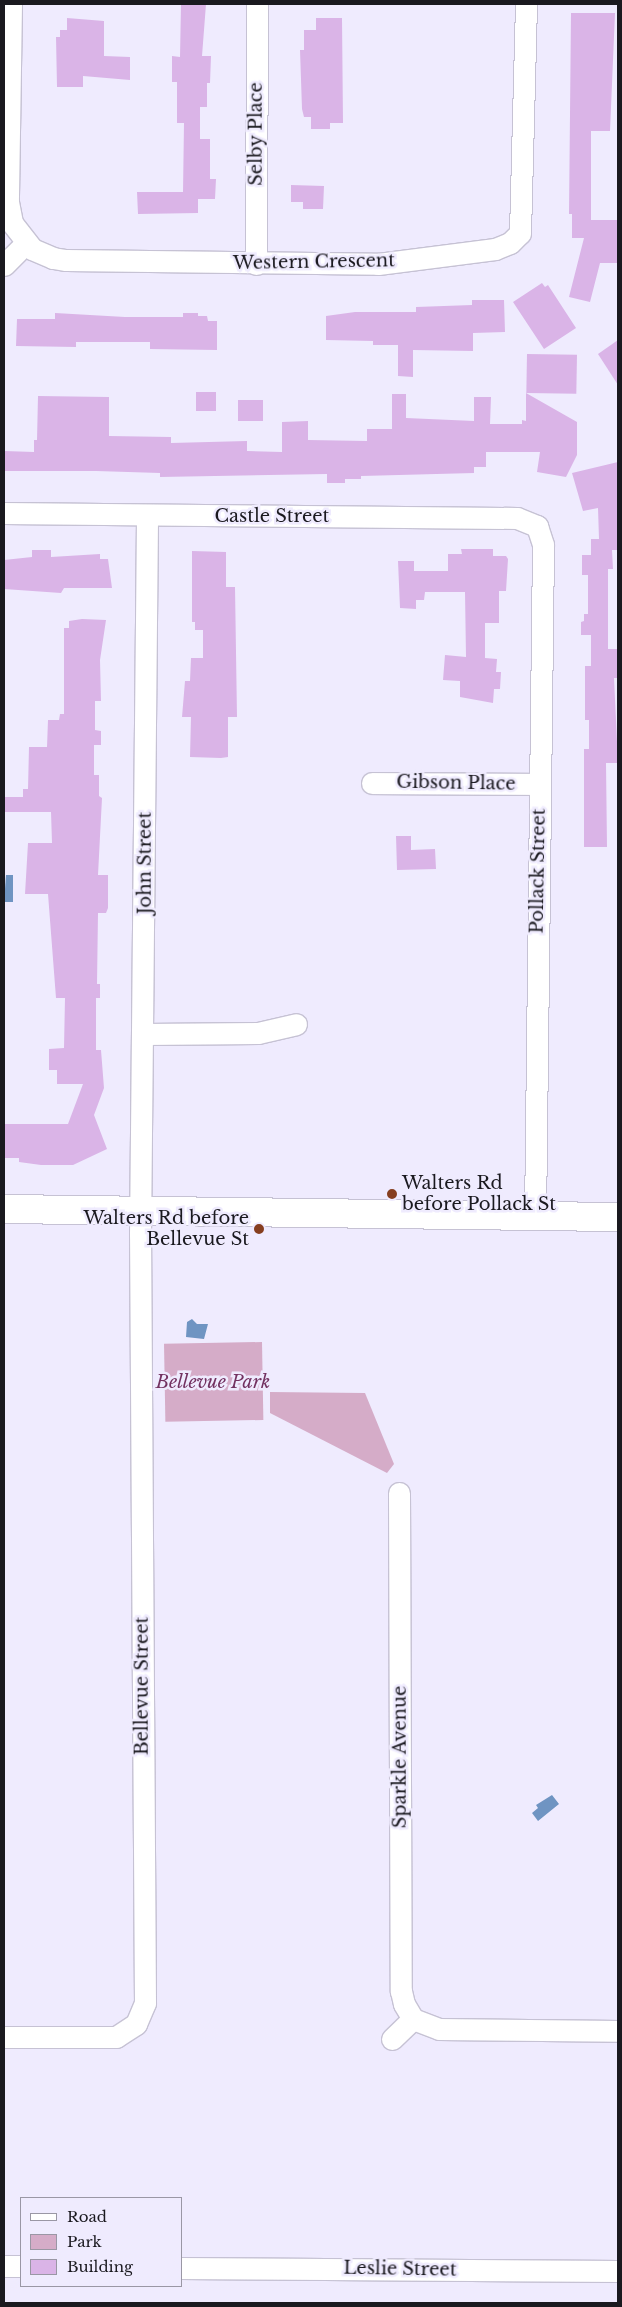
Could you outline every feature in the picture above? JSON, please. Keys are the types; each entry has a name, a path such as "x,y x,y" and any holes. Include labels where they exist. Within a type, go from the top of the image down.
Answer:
{"main road":[{"path":"4,1209 618,1217"}],"street":[{"name":"Western Crescent","path":"11,4 8,202 12,223 26,243 41,254 66,260 256,264 378,264 495,249 516,238 522,219 526,4"},
{"name":"Selby Place","path":"256,264 257,4"},
{"path":"4,265 26,243"},
{"name":"Castle Street","path":"4,513 517,518 537,526"},
{"name":"John Street","path":"140,1210 144,1034 147,515"},
{"name":"Pollack Street","path":"535,1216 543,545 537,526"},
{"name":"Gibson Place","path":"372,783 539,784"},
{"path":"144,1034 258,1032 296,1024"},
{"name":"Bellevue Street","path":"4,2037 111,2038 131,2030 143,2011 140,1210"},
{"name":"Sparkle Avenue","path":"399,1492 401,1991 413,2019"},
{"path":"392,2039 413,2019 439,2029 618,2031"},
{"path":"4,2266 20,2266"},
{"name":"Leslie Street","path":"182,2268 618,2272"}],"green space":[{"name":"Bellevue Park","path":"262,1342 263,1420 165,1422 164,1344"},
{"path":"270,1392 365,1393 394,1464 387,1473 270,1413"}],"water":[{"path":"6,875 13,875 13,902 4,902"},
{"path":"192,1319 197,1324 208,1324 204,1339 186,1337 187,1322"},
{"path":"552,1795 559,1804 538,1821 532,1813 538,1808 536,1805"}],"building":[{"path":"181,4 206,4 202,56 211,56 210,83 207,83 207,107 200,107 200,139 210,139 210,179 216,179 215,199 198,199 198,213 138,214 137,192 183,192 184,123 177,123 177,82 172,82 172,56 180,57"},
{"path":"571,13 615,13 610,131 591,131 591,220 618,220 618,263 600,263 590,302 569,297 584,238 572,238 572,214 569,214"},
{"path":"67,18 104,21 104,56 130,57 130,80 83,76 83,87 57,87 56,37 60,37 60,30 67,30"},
{"path":"316,18 342,18 343,123 330,123 330,129 311,129 311,117 304,117 302,109 300,50 304,50 304,30 316,30"},
{"path":"291,185 324,186 323,209 303,209 303,202 291,202"},
{"path":"542,283 545,287 548,285 576,328 544,349 513,302"},
{"path":"472,300 504,300 505,332 473,333 473,351 413,350 413,377 398,376 398,345 373,345 373,341 326,340 326,316 355,312 416,312 416,307 472,305"},
{"path":"55,313 125,317 183,317 183,313 198,313 198,316 207,316 208,321 217,321 217,350 150,349 150,342 76,342 76,347 16,346 17,319 55,319"},
{"path":"618,340 618,385 598,354"},
{"path":"527,354 577,355 576,394 526,393"},
{"path":"196,392 216,392 216,411 196,411"},
{"path":"526,393 577,422 577,455 566,477 537,472 540,452 486,452 486,467 474,467 474,473 361,476 361,479 345,479 345,483 327,483 327,474 160,477 160,473 4,471 4,451 34,452 34,440 37,440 38,396 109,397 109,436 171,437 171,443 247,441 247,451 282,452 282,422 308,421 308,440 367,441 367,429 392,429 392,394 406,394 406,418 474,421 474,397 491,397 490,424 522,424 522,420 526,421"},
{"path":"238,400 263,400 263,421 238,421"},
{"path":"618,462 618,550 612,550 613,569 608,569 608,649 618,649 618,678 614,678 618,763 606,763 607,847 584,847 584,749 589,749 589,720 585,720 585,666 591,666 591,635 581,635 581,622 584,621 584,614 588,614 588,575 582,575 582,555 591,555 591,539 599,539 598,508 583,511 572,473"},
{"path":"461,549 493,549 493,556 506,556 508,559 506,591 499,591 499,623 485,623 485,658 497,659 496,672 501,672 500,689 494,689 493,703 460,697 460,681 443,680 445,655 466,657 465,592 425,592 424,600 416,600 416,609 400,608 398,561 414,561 414,571 448,571 448,554 462,554"},
{"path":"32,550 51,550 51,557 100,554 100,559 108,559 112,588 64,588 61,593 4,589 4,560 32,557"},
{"path":"192,551 226,552 226,587 235,587 237,717 228,717 228,757 190,757 191,717 182,717 185,681 190,681 191,658 203,658 203,630 195,630 195,622 192,622"},
{"path":"82,619 106,620 100,660 101,701 95,701 95,730 101,731 101,745 94,745 94,775 99,775 99,796 102,798 98,875 108,875 108,908 106,913 98,913 97,984 100,984 100,998 96,998 96,1050 101,1050 104,1088 94,1115 107,1149 73,1165 41,1165 19,1162 19,1158 4,1158 4,1124 68,1124 83,1084 57,1084 57,1070 49,1070 49,1049 64,1048 65,998 56,998 48,894 25,894 28,843 52,843 51,812 4,812 4,797 23,797 23,789 28,789 29,747 47,747 48,720 59,720 60,714 64,714 64,628 69,628 69,621"},
{"path":"396,836 411,836 411,850 435,849 436,869 397,870"}],"place":[{"name":"Walters Rd before Pollack St","path":"392,1194"},
{"name":"Walters Rd before Bellevue St","path":"259,1229"}]}
